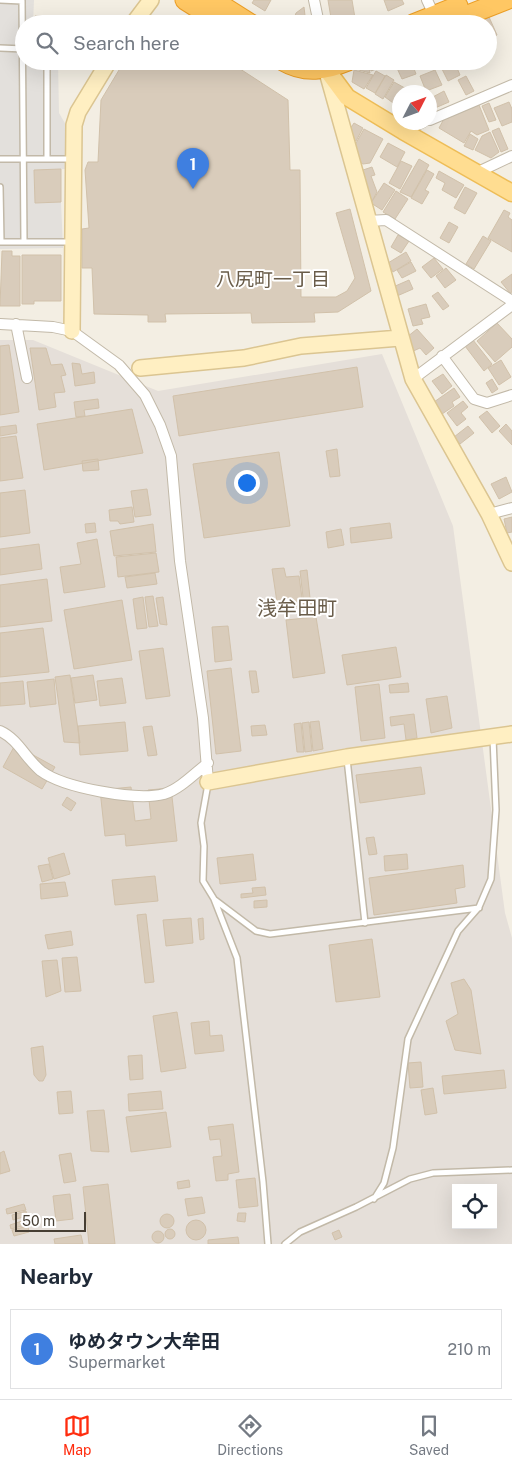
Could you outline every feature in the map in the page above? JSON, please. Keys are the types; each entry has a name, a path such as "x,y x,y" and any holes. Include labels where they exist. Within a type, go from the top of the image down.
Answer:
{"highway":[{"path":"186,0 209,15"},
{"path":"213,0 237,15"},
{"path":"435,13 473,0"},
{"path":"435,13 506,0"}],"main road":[{"path":"329,70 347,97 512,194"}],"street":[{"path":"140,15 151,0"},
{"path":"314,0 317,15"},
{"path":"72,331 74,125 78,112 104,70"},
{"path":"327,70 400,338 413,379 489,514 512,563"},
{"path":"437,117 512,85"},
{"path":"476,173 512,156"},
{"path":"368,220 386,220 512,301"},
{"path":"413,379 512,305"},
{"path":"0,324 16,324 72,331 119,364 144,395 160,425 171,456 180,561 208,763 208,782 347,757 512,734"},
{"path":"16,324 28,378"},
{"path":"119,364 140,368 244,358 301,346 400,338"},
{"path":"442,356 474,399 487,403 512,396"},
{"path":"489,514 512,508"},
{"path":"0,731 9,735 40,770 50,776 64,782 125,796 166,793 208,763"}],"lane":[{"path":"0,0 22,1 22,15"},
{"path":"0,48 15,49"},
{"path":"23,70 24,242"},
{"path":"47,70 47,158"},
{"path":"0,158 73,159"},
{"path":"0,187 0,242 73,242"},
{"path":"374,1199 384,1183 392,1148 408,1039 458,931 479,908 491,879 496,810 493,738"},
{"path":"347,757 364,923"},
{"path":"208,782 201,823 204,846 203,881 214,899 237,958 263,1182 268,1244"},
{"path":"214,899 256,931 270,934 479,908"},
{"path":"285,1244 300,1232 374,1199 410,1179 433,1173 512,1170"}],"shaded area":[{"path":"0,0 34,0 33,15 15,15 15,70 58,70 59,113 66,125 65,169 34,170 35,203 61,202 63,248 0,249"},
{"path":"0,340 33,340 158,391 382,354 453,526 505,913 512,938 512,1244 0,1244"}],"building":[{"path":"254,0 271,0 265,11 252,3"},
{"path":"328,0 352,0 354,15 330,15"},
{"path":"384,0 402,0 404,4 388,11"},
{"path":"304,7 305,15 295,15"},
{"path":"119,70 242,70 288,100 290,170 300,170 301,297 336,297 347,291 355,278 336,213 350,209 371,291 338,312 314,313 315,322 252,323 251,313 165,314 166,322 148,322 148,315 94,314 92,268 82,268 82,229 89,228 85,170 88,162 98,162 101,100"},
{"path":"354,70 373,75 364,89 352,82"},
{"path":"359,70 369,70 370,73"},
{"path":"398,70 414,70 416,74 402,79"},
{"path":"435,70 442,85 437,87 437,85 424,85 420,76"},
{"path":"442,70 458,70 460,75 448,81"},
{"path":"376,71 385,76 375,93 366,88"},
{"path":"386,75 394,80 383,99 375,94"},
{"path":"466,76 474,91 466,95 458,80"},
{"path":"392,85 392,102 385,97"},
{"path":"444,91 449,102 437,107 437,95"},
{"path":"509,102 512,109 512,122 502,126 494,108"},
{"path":"489,103 496,120 489,122 482,106"},
{"path":"479,105 489,130 477,135 471,131 464,143 439,128 445,117 448,118"},
{"path":"354,123 363,128 356,141 349,137 348,132"},
{"path":"499,128 508,149 501,152 492,131"},
{"path":"364,129 383,139 370,163 363,164 354,159 352,150"},
{"path":"490,132 499,152 491,158 475,150 482,136"},
{"path":"470,134 478,139 473,150 464,146"},
{"path":"388,143 405,152 397,167 380,157"},
{"path":"419,159 429,165 411,197 400,192"},
{"path":"401,161 412,166 400,189 389,183"},
{"path":"372,167 375,175 371,176 377,192 372,201 368,202 360,171"},
{"path":"61,169 61,202 35,203 34,170"},
{"path":"427,170 434,174 425,190 429,192 422,204 411,198"},
{"path":"439,171 464,185 456,198 442,190 445,183 436,178"},
{"path":"384,183 395,190 382,210 371,203"},
{"path":"465,187 477,193 465,214 454,208"},
{"path":"396,191 408,199 395,219 383,212"},
{"path":"504,210 510,213 508,217 512,220 512,252 488,238"},
{"path":"449,222 458,227 449,243 440,238"},
{"path":"398,235 409,241 401,253 391,247"},
{"path":"483,236 491,241 474,269 466,264"},
{"path":"2,251 12,251 12,256 20,256 20,306 0,306"},
{"path":"406,252 411,261 393,272 388,263"},
{"path":"22,255 61,255 61,301 34,301 34,304 22,304"},
{"path":"434,258 443,269 431,278 422,267"},
{"path":"411,262 416,271 402,278 397,270"},
{"path":"446,268 456,280 445,288 436,276"},
{"path":"512,274 512,292 510,293 501,282"},
{"path":"409,280 413,289 397,296 393,287"},
{"path":"438,292 449,306 443,310 432,296"},
{"path":"426,304 430,317 421,319 423,324 413,326 408,309"},
{"path":"497,323 512,339 512,347 495,362 477,341"},
{"path":"417,329 434,348 426,355 420,348 411,352 407,337"},
{"path":"473,340 492,364 484,371 465,346"},
{"path":"9,345 19,412 0,415 0,346"},
{"path":"30,348 46,348 51,365 62,364 66,375 61,376 65,392 54,393 56,407 39,410"},
{"path":"501,360 511,377 499,385 488,368"},
{"path":"72,363 80,364 82,374 94,372 95,383 75,386"},
{"path":"357,367 363,407 179,436 173,396"},
{"path":"443,374 452,386 442,394 432,381"},
{"path":"492,379 498,389 492,393 486,383"},
{"path":"454,388 460,397 452,402 454,406 442,414 434,402"},
{"path":"98,399 99,408 84,410 85,416 76,417 74,402"},
{"path":"463,401 468,407 461,413 466,419 457,426 447,413"},
{"path":"132,409 143,453 44,470 37,424"},
{"path":"487,411 500,426 492,433 479,417"},
{"path":"506,424 512,431 512,445 499,431"},
{"path":"16,425 17,433 0,436 0,427"},
{"path":"468,426 474,433 460,444 454,437"},
{"path":"16,436 23,478 0,481 0,438"},
{"path":"337,449 340,476 330,477 326,451"},
{"path":"279,452 290,526 204,538 193,464"},
{"path":"98,459 99,470 83,471 82,461"},
{"path":"506,477 512,492 499,499 491,484"},
{"path":"147,489 151,515 135,517 131,491"},
{"path":"25,490 30,533 0,537 0,493"},
{"path":"132,507 134,522 120,524 118,521 110,521 109,510"},
{"path":"512,517 512,532 507,533 504,519"},
{"path":"95,523 96,532 86,533 85,524"},
{"path":"390,523 392,538 351,543 350,528"},
{"path":"153,524 156,552 114,556 110,531"},
{"path":"341,529 344,545 328,548 326,532"},
{"path":"97,539 105,587 64,593 60,567 81,564 77,543"},
{"path":"39,544 42,569 0,575 0,549"},
{"path":"156,553 159,572 118,577 116,557"},
{"path":"284,568 286,577 299,576 303,605 278,609 272,569"},
{"path":"307,570 310,598 314,598 315,605 304,606 300,571"},
{"path":"155,573 157,584 127,588 125,577"},
{"path":"47,579 52,621 0,627 0,585"},
{"path":"153,596 158,626 149,627 145,597"},
{"path":"143,597 147,628 137,629 133,599"},
{"path":"163,597 167,625 160,624 156,598"},
{"path":"122,600 132,660 74,669 64,610"},
{"path":"316,617 325,673 293,678 286,620"},
{"path":"228,626 232,660 215,662 212,627"},
{"path":"43,628 49,672 0,677 0,633"},
{"path":"396,647 401,677 347,685 342,655"},
{"path":"163,648 170,696 146,699 139,651"},
{"path":"231,668 241,751 216,754 207,671"},
{"path":"249,671 256,671 259,692 252,693"},
{"path":"70,675 80,743 64,742 55,677"},
{"path":"93,675 97,700 75,703 71,678"},
{"path":"122,678 126,703 100,706 97,681"},
{"path":"54,679 56,704 30,707 27,682"},
{"path":"23,681 25,704 0,706 0,683"},
{"path":"408,683 409,692 390,693 389,685"},
{"path":"379,684 385,738 361,741 355,687"},
{"path":"447,696 452,728 431,733 426,699"},
{"path":"414,714 417,738 406,740 404,724 391,726 390,717"},
{"path":"319,721 323,749 313,751 310,722"},
{"path":"125,722 128,751 80,755 78,726"},
{"path":"309,722 312,751 305,752 302,723"},
{"path":"301,723 304,752 297,752 294,724"},
{"path":"265,725 267,735 252,736 251,726"},
{"path":"152,726 157,755 148,756 143,727"},
{"path":"15,745 55,767 42,789 3,767"},
{"path":"421,767 425,794 360,803 356,775"},
{"path":"131,787 135,821 151,819 148,790 171,788 177,841 126,846 125,834 105,836 100,790"},
{"path":"67,797 76,803 71,811 62,805"},
{"path":"374,837 377,854 369,855 366,838"},
{"path":"64,853 70,874 54,879 48,858"},
{"path":"253,854 256,880 220,884 217,858"},
{"path":"407,854 408,869 385,871 384,856"},
{"path":"49,864 53,879 42,882 38,866"},
{"path":"463,865 465,887 455,889 457,903 374,915 369,878"},
{"path":"155,876 158,901 115,905 112,880"},
{"path":"65,882 68,896 41,899 40,884"},
{"path":"265,887 266,895 241,898 241,894 253,893 252,888"},
{"path":"267,900 267,907 254,908 254,901"},
{"path":"146,914 154,982 145,983 137,915"},
{"path":"191,918 193,943 166,946 163,920"},
{"path":"203,918 204,939 200,940 198,919"},
{"path":"71,931 73,945 48,949 45,935"},
{"path":"372,939 380,997 336,1002 329,945"},
{"path":"77,957 81,991 65,992 62,958"},
{"path":"57,960 61,991 46,997 42,961"},
{"path":"464,979 471,990 481,1054 455,1050 446,1021 458,1014 451,983"},
{"path":"177,1012 186,1068 161,1072 153,1016"},
{"path":"209,1021 210,1036 222,1035 224,1051 195,1054 191,1023"},
{"path":"43,1046 46,1075 43,1081 39,1081 34,1075 31,1048"},
{"path":"142,1055 143,1079 130,1080 128,1056"},
{"path":"421,1062 423,1087 410,1088 408,1063"},
{"path":"504,1070 506,1088 444,1094 442,1076"},
{"path":"433,1088 437,1113 425,1115 421,1090"},
{"path":"71,1091 73,1113 59,1114 57,1092"},
{"path":"161,1091 163,1109 129,1111 128,1094"},
{"path":"104,1110 109,1152 91,1151 87,1111"},
{"path":"166,1112 171,1147 131,1152 126,1117"},
{"path":"233,1124 239,1172 228,1174 228,1180 216,1181 213,1157 222,1156 220,1139 210,1140 208,1127"},
{"path":"4,1151 10,1171 0,1174 0,1153"},
{"path":"71,1153 76,1181 64,1183 59,1155"},
{"path":"255,1178 258,1206 239,1208 236,1180"},
{"path":"189,1180 190,1187 178,1189 177,1182"},
{"path":"108,1184 115,1244 89,1244 83,1187"},
{"path":"70,1194 73,1219 56,1221 53,1196"},
{"path":"202,1197 205,1213 188,1216 185,1199"},
{"path":"24,1204 26,1210 7,1214 6,1209"},
{"path":"26,1211 27,1216 13,1220 12,1215"},
{"path":"238,1213 246,1213 245,1222 237,1221"},
{"path":"164,1214 170,1214 174,1221 170,1228 164,1228 160,1224 160,1218"},
{"path":"28,1219 29,1224 11,1229 10,1225"},
{"path":"192,1220 200,1220 206,1226 206,1234 200,1240 192,1240 186,1234 186,1226"},
{"path":"28,1226 29,1232 14,1236 12,1230"},
{"path":"168,1229 172,1229 175,1234 174,1238 168,1239 165,1236 165,1232"},
{"path":"339,1230 342,1237 335,1240 332,1233"},
{"path":"158,1231 164,1237 158,1243 152,1237"},
{"path":"81,1235 83,1244 55,1244 54,1239"},
{"path":"238,1237 239,1244 208,1244 208,1240"}],"place":[{"name":"ゆめタウン大牟田","path":"193,189"}],"district":[{"name":"八尻町一丁目","path":"273,279"},
{"name":"浅牟田町","path":"297,608"}]}
